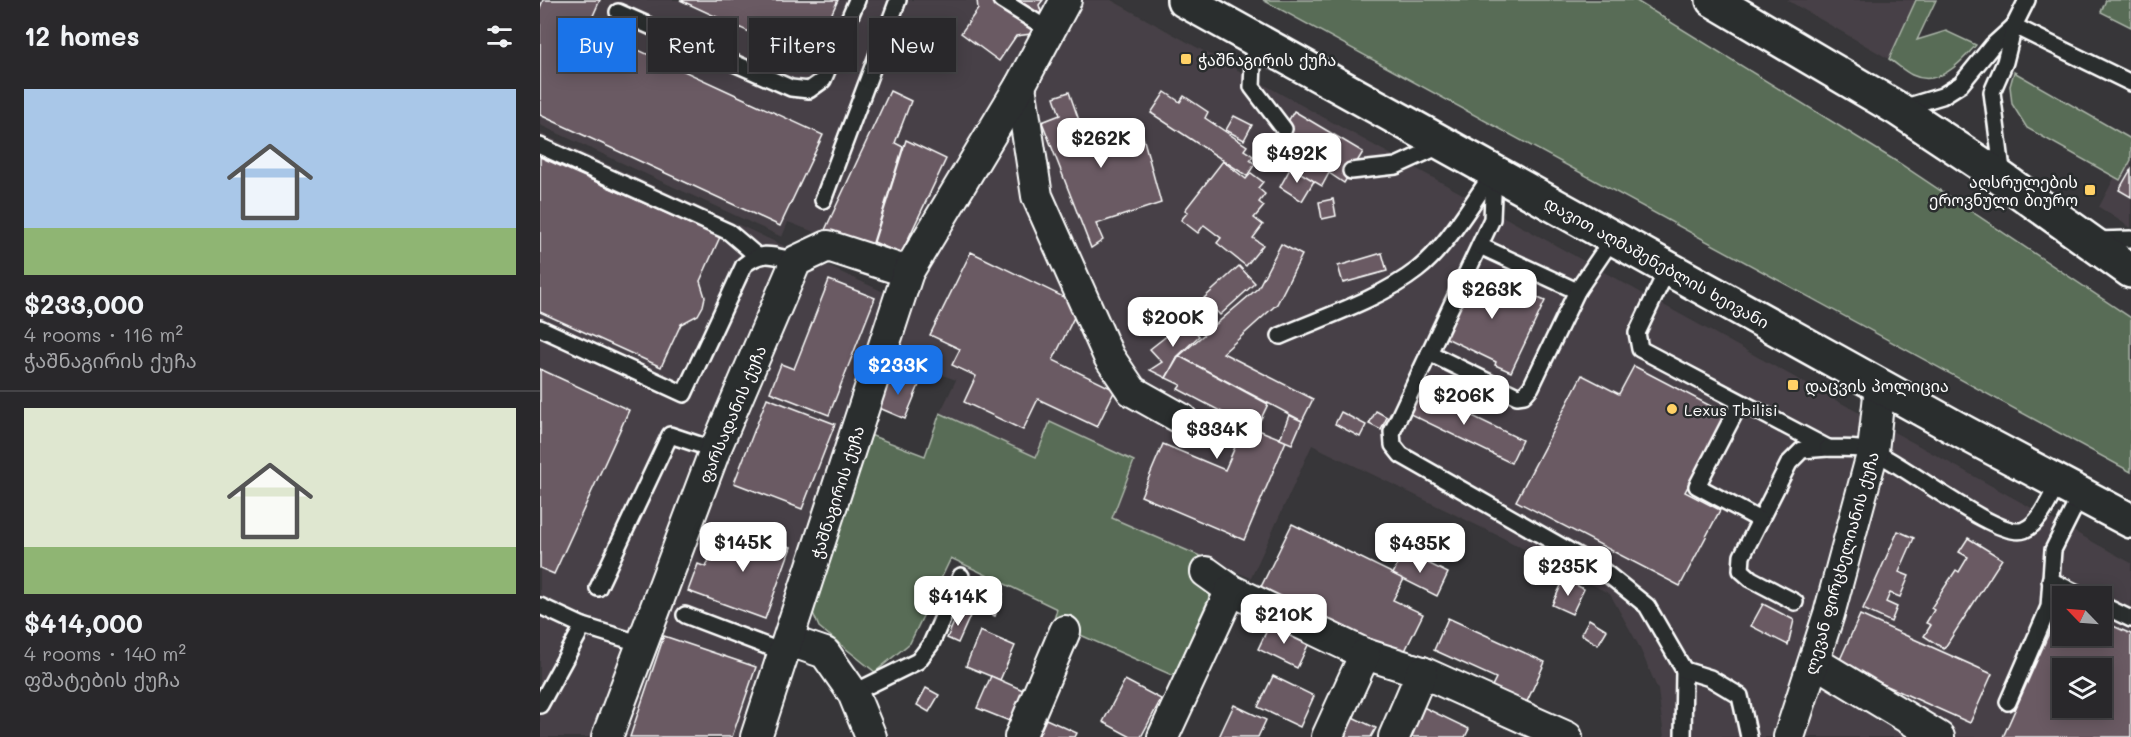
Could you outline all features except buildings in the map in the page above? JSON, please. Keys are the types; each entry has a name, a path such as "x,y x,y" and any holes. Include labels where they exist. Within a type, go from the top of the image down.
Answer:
{"highway":[{"name":"დავით აღმაშენებლის ხეივანი","path":"1184,0 1880,386 2131,521"},
{"path":"1713,0 1898,109 2004,180 2131,271"}],"street":[{"name":"ჭაშნაგირის ქუჩა","path":"756,737 908,272 1020,86 1066,0"},
{"path":"1020,86 1038,196 1109,357 1132,391 1182,419"},
{"path":"796,261 828,246 908,272"},
{"name":"ფარსადანის ქუჩა","path":"607,737 715,450 796,261"},
{"name":"ლევან ფირცხელიანის ქუჩა","path":"1789,737 1815,662 1873,451 1880,386"},
{"path":"1206,572 1230,590 1365,654 1422,672 1528,729 1567,737"},
{"path":"1163,737 1230,590"},
{"path":"1020,737 1065,632"},
{"path":"787,647 825,653 853,693 871,737"},
{"path":"1327,737 1365,654"},
{"path":"1815,662 1939,737"},
{"path":"1394,737 1422,672"}],"lane":[{"path":"618,12 791,88 809,90 823,80 857,0"},
{"path":"823,200 898,0"},
{"path":"1001,0 1049,30"},
{"path":"2004,180 1992,92 2005,62 2014,26 2027,0"},
{"path":"1898,109 1942,96 1961,84 1992,46 2014,26"},
{"path":"2014,26 2131,83"},
{"path":"1254,39 1252,87 1284,129"},
{"path":"1351,171 1396,166 1444,144"},
{"path":"540,146 729,232 756,255"},
{"path":"1494,172 1491,219 1392,432 1393,445 1401,455 1601,569 1647,606 1684,670 1683,737"},
{"path":"1280,336 1396,285 1419,269 1433,255 1494,172"},
{"path":"1429,353 1517,396 1524,394 1531,387 1577,291 1613,238"},
{"path":"2086,240 2131,239"},
{"path":"1480,246 1577,291"},
{"path":"540,328 684,394 744,265 756,255 769,255 796,261"},
{"path":"1668,268 1636,333 1640,350 1828,448"},
{"path":"1740,403 1697,486 1760,520"},
{"path":"598,588 670,435 715,450"},
{"path":"1794,603 1751,579 1740,570 1742,556 1789,463 1802,450 1828,448 1873,451 1981,517 2016,532 2026,529 2036,521 2070,488"},
{"path":"2008,702 2049,607 2053,550 2070,488"},
{"path":"853,693 918,661 931,644 961,576"},
{"path":"2050,580 2062,586"},
{"path":"540,606 583,626 642,644"},
{"path":"2112,610 2131,619"},
{"path":"685,615 787,647"},
{"path":"540,705 583,626"},
{"path":"1684,670 1710,678 1740,696 1749,737"}],"shaded area":[{"path":"540,0 1111,0 2131,563 2131,737 1664,737 1658,690 1639,646 1610,594 1501,537 1312,445 1251,578 1111,518 1133,461 1050,423 1036,458 940,413 956,380 892,356 922,273 788,222 782,237 540,125"},
{"path":"1787,0 1915,0 1889,59"},
{"path":"540,133 888,294 743,737 540,737"},
{"path":"2131,146 2131,228 2099,207"}],"green space":[{"path":"1263,0 1635,0 1899,163 2131,318 2131,472"},
{"path":"1916,0 1936,0 1917,40 1946,31 1976,45 1963,59 1940,76 1922,78 1912,75 1889,59"},
{"path":"2106,0 2131,0 2131,27 2101,12"},
{"path":"2014,72 2131,139 2131,160 2120,180 2027,128 2012,104 2010,86"},
{"path":"940,413 1036,457 1050,422 1134,461 1112,518 1223,566 1174,676 1053,623 1057,609 951,558 910,643 875,672 819,627 813,613 870,435 925,456"}],"place":[{"name":"ჭაშნაგირის ქუჩა","path":"1186,59"},
{"name":"აღსრულების ეროვნული ბიურო","path":"2090,190"},
{"name":"დაცვის პოლიცია","path":"1793,385"},
{"name":"Lexus Tbilisi","path":"1672,409"}]}
